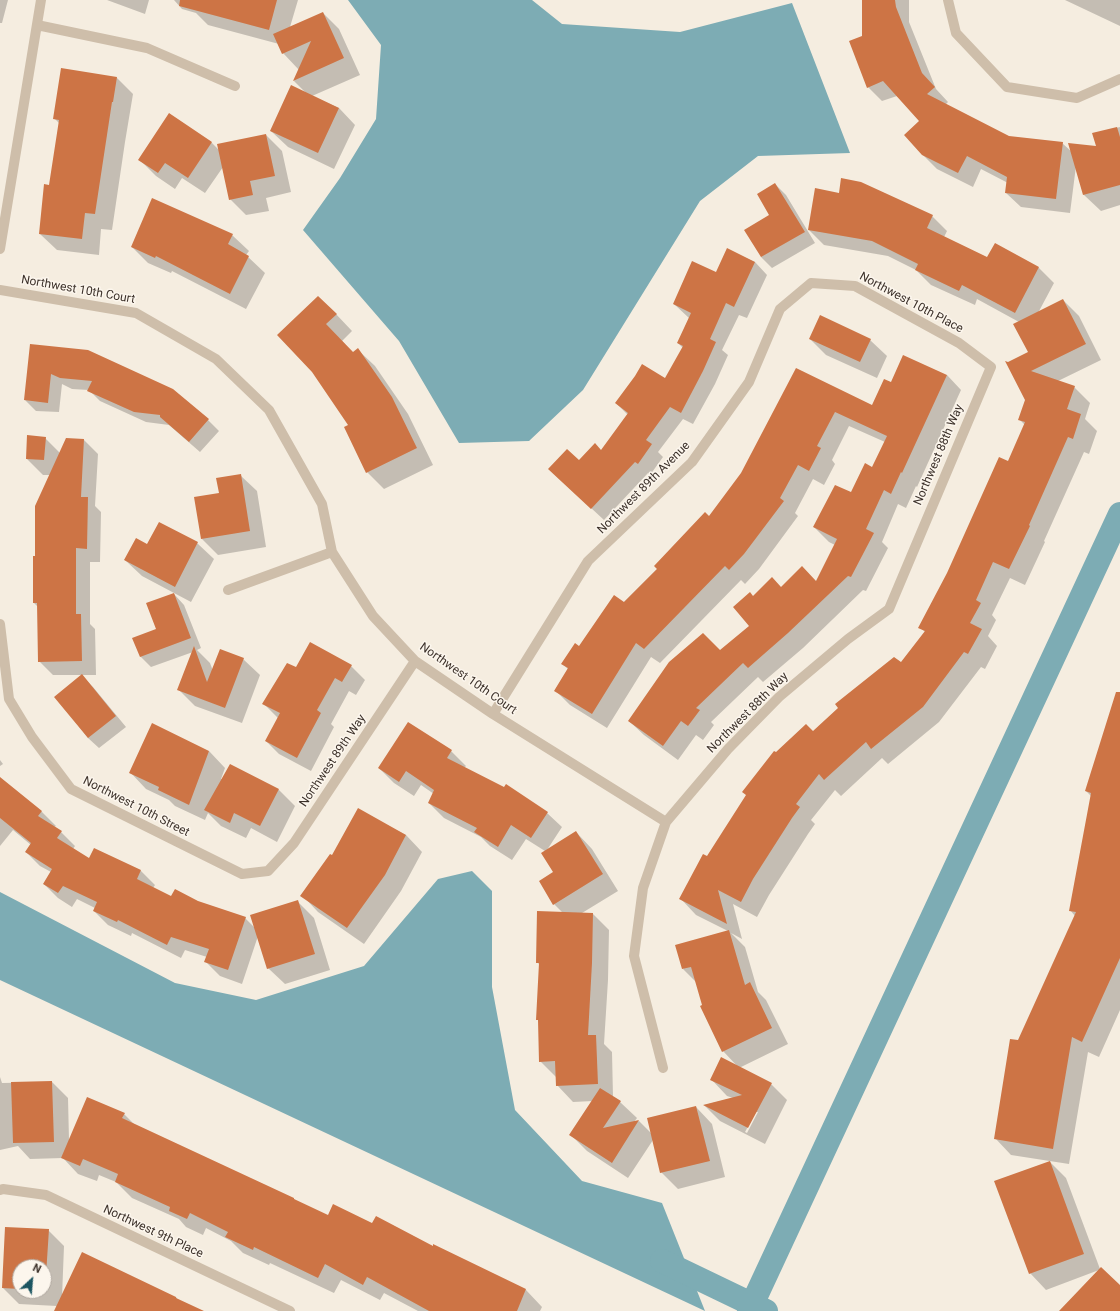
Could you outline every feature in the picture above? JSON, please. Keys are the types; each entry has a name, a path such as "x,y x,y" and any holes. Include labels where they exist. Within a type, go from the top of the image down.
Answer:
{"street":[{"path":"0,249 41,0"},
{"path":"948,0 956,33 1007,87 1077,98 1120,79"},
{"path":"37,25 147,48 235,86"},
{"name":"Northwest 10th Place","path":"811,283 855,286 959,343 991,367"},
{"name":"Northwest 89th Avenue","path":"493,714 588,561 692,462 749,382 780,309 811,283"},
{"name":"Northwest 10th Court","path":"0,290 136,313 216,360 269,410 322,504 332,552 374,616 415,661 493,714 666,822"},
{"name":"Northwest 88th Way","path":"663,1068 634,956 643,888 666,822 728,749 779,697 848,639 889,609 991,367"},
{"path":"228,590 332,552"},
{"name":"Northwest 10th Street","path":"0,624 10,699 32,738 71,789 242,874 268,871"},
{"name":"Northwest 89th Way","path":"268,871 294,843 415,661"},
{"name":"Northwest 9th Place","path":"0,1190 46,1195 290,1311"}],"water":[{"path":"348,0 532,0 562,24 680,32 792,3 850,153 758,156 700,201 583,390 529,441 459,443 399,341 303,230 340,178 376,119 381,45"},
{"path":"472,871 492,891 492,987 515,1110 582,1181 662,1203 705,1311 0,980 0,892 175,983 256,1000 364,966 438,879"}],"building":[{"path":"180,0 277,0 269,30 179,6"},
{"path":"862,0 895,0 896,7 922,73 935,87 927,94 1009,136 1063,142 1056,199 1005,193 1007,177 967,156 958,173 922,155 904,135 919,121 883,81 867,88 849,41 862,36"},
{"path":"323,12 344,58 293,81 311,41 282,54 273,34"},
{"path":"61,68 117,77 95,214 85,213 82,239 39,234 44,184 49,185 59,120 53,119"},
{"path":"291,85 339,108 318,153 270,131"},
{"path":"169,113 212,142 188,178 165,163 158,173 138,160"},
{"path":"1117,127 1120,137 1120,185 1083,195 1068,143 1096,146 1092,133"},
{"path":"266,134 275,176 250,181 253,195 229,200 217,144"},
{"path":"841,178 861,182 933,215 927,228 987,257 995,243 1039,267 1015,313 962,285 959,291 915,270 918,264 872,241 808,230 815,188 839,193"},
{"path":"775,183 805,232 761,257 744,230 769,215 757,194"},
{"path":"152,198 233,234 228,244 249,256 230,294 156,256 155,258 131,247"},
{"path":"727,248 755,262 734,307 726,303 710,339 716,342 703,371 681,413 670,407 646,440 652,444 638,464 635,462 591,509 548,469 567,449 579,460 595,443 601,450 628,413 615,403 642,364 665,378 683,346 677,343 691,313 673,304 692,261 716,272"},
{"path":"318,296 337,314 326,324 353,352 358,348 392,397 417,448 366,473 344,427 348,425 312,372 277,335"},
{"path":"1063,299 1086,344 1031,371 1075,386 1067,409 1081,414 1073,439 1068,437 1029,525 1030,526 1009,569 993,562 976,600 981,603 970,623 982,629 968,654 964,652 923,707 871,749 866,742 824,780 819,774 796,804 800,807 753,879 741,902 718,890 727,924 679,899 703,854 707,856 746,795 742,792 774,751 776,752 806,724 813,731 838,708 835,704 894,657 901,662 925,631 918,628 947,573 999,457 1008,461 1025,422 1018,420 1025,400 1005,361 1008,362 1028,352 1013,324"},
{"path":"820,315 871,339 860,362 809,339"},
{"path":"30,344 88,350 173,389 209,419 189,442 160,417 160,415 134,412 87,391 92,381 60,378 51,374 48,403 24,400"},
{"path":"903,355 947,375 891,494 884,490 866,529 874,533 851,577 848,576 788,633 748,668 743,663 696,708 700,710 688,726 681,721 663,746 628,721 669,662 703,633 720,650 749,626 733,607 750,592 753,596 772,577 781,587 802,566 816,581 837,539 813,527 835,485 851,492 865,463 872,467 887,436 835,412 817,446 821,448 809,471 798,465 780,498 784,501 744,554 729,570 725,566 644,649 636,643 592,714 554,691 568,668 561,664 575,643 579,646 614,595 624,602 657,569 654,566 705,512 709,516 741,473 796,368 872,405 884,379 891,382"},
{"path":"27,435 46,437 44,460 26,459"},
{"path":"66,438 84,439 81,497 88,497 87,549 76,548 76,614 81,614 82,661 38,662 37,603 33,603 35,506"},
{"path":"241,474 250,531 201,539 194,497 219,493 216,478"},
{"path":"159,522 198,542 175,587 124,560 136,538 147,544"},
{"path":"174,593 191,638 140,657 132,638 156,629 146,603"},
{"path":"310,642 352,665 342,682 335,678 317,710 321,713 297,758 265,741 280,713 262,704 287,663 296,667"},
{"path":"194,646 207,682 220,649 244,658 225,708 177,690"},
{"path":"82,674 116,716 88,738 54,697"},
{"path":"1116,692 1120,692 1120,958 1082,1042 1072,1037 1053,1149 994,1139 1010,1039 1018,1040 1076,912 1069,911 1091,793 1085,791"},
{"path":"408,722 452,750 447,758 504,787 506,784 548,812 531,838 511,825 498,847 474,832 477,828 428,803 434,790 406,771 399,782 378,768"},
{"path":"152,723 209,751 189,805 158,790 159,787 129,773"},
{"path":"230,764 279,789 260,826 234,813 230,823 204,810"},
{"path":"0,777 42,811 38,816 62,831 57,838 89,858 94,848 141,870 137,879 171,896 175,889 198,901 246,917 228,970 204,962 209,949 171,937 167,945 118,920 117,922 93,911 97,902 63,886 58,893 43,884 52,869 25,852 31,843 0,818"},
{"path":"358,808 406,835 385,875 347,928 300,896 330,854 332,855"},
{"path":"576,831 603,874 553,905 539,881 553,872 541,853"},
{"path":"298,900 315,954 267,969 250,915"},
{"path":"537,911 593,913 588,1035 596,1035 598,1084 556,1086 555,1061 539,1062 538,1020 536,1020 539,963 536,963"},
{"path":"729,930 745,985 750,982 772,1028 722,1052 700,1006 702,1005 691,967 682,969 675,945"},
{"path":"721,1057 772,1083 748,1128 703,1105 742,1095 710,1080"},
{"path":"52,1081 54,1142 13,1143 11,1082"},
{"path":"600,1088 621,1101 603,1128 639,1120 612,1163 569,1135"},
{"path":"87,1097 125,1113 122,1118 328,1215 333,1204 372,1223 376,1216 433,1246 433,1244 526,1289 517,1311 429,1311 367,1277 363,1285 325,1264 318,1278 254,1247 253,1250 225,1237 228,1232 190,1213 187,1219 169,1211 170,1207 115,1182 118,1174 83,1159 80,1166 61,1158"},
{"path":"696,1106 710,1161 660,1173 647,1118"},
{"path":"1050,1161 1084,1254 1029,1274 994,1181"},
{"path":"5,1227 49,1229 47,1259 12,1259 12,1289 2,1288"},
{"path":"82,1252 176,1298 204,1311 54,1311"},
{"path":"1101,1267 1120,1285 1120,1311 1059,1311"}],"waterway":[{"path":"749,1311 1120,514"},
{"path":"662,1261 766,1311"}]}
